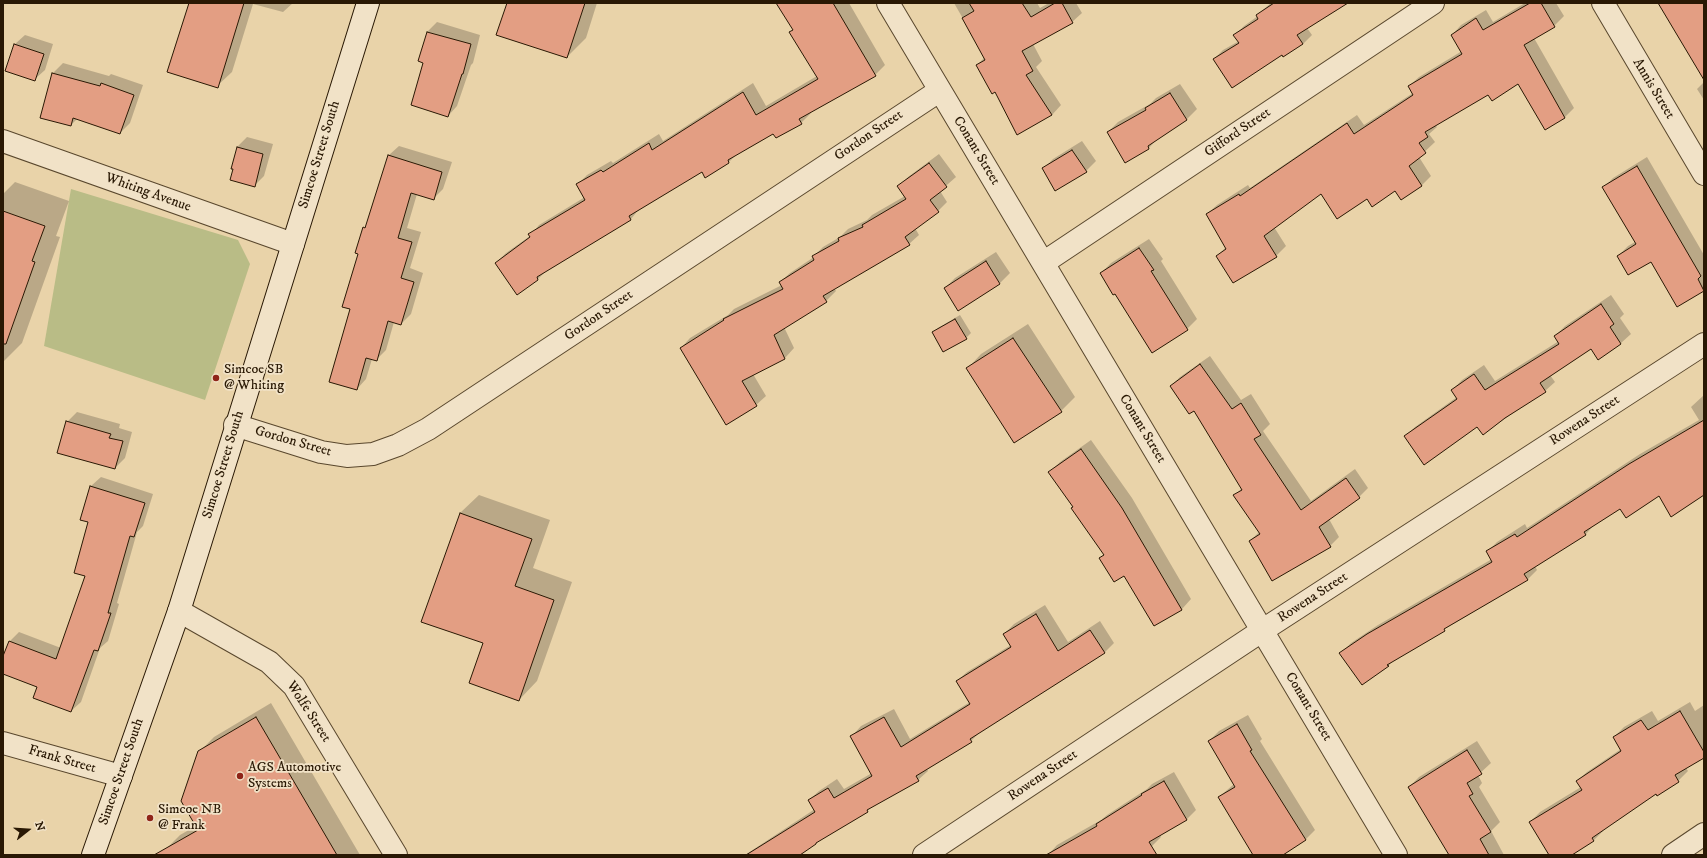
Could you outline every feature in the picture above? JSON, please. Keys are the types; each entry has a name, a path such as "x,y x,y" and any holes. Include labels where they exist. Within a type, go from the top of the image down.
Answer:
{"street":[{"name":"Simcoe Street South","path":"94,855 179,611 235,425 368,3"},
{"name":"Conant Street","path":"888,3 939,91 1263,630 1396,855"},
{"name":"Gifford Street","path":"1043,263 1433,3"},
{"name":"Annis Street","path":"1603,3 1704,174"},
{"name":"Gordon Street","path":"235,425 321,452 347,456 373,454 398,445 428,429 939,91"},
{"name":"Whiting Avenue","path":"3,141 293,244"},
{"name":"Rowena Street","path":"924,855 1263,630 1704,344"},
{"name":"Wolfe Street","path":"179,611 269,662 294,686 396,855"},
{"name":"Frank Street","path":"3,743 121,776"},
{"path":"1673,855 1704,834"}],"green space":[{"path":"71,189 238,240 250,264 205,400 44,346"}],"building":[{"path":"189,3 244,3 218,88 167,72"},
{"path":"507,3 585,3 567,58 496,35"},
{"path":"776,3 833,3 876,76 799,119 802,124 776,138 773,134 728,160 729,163 705,178 702,172 629,216 631,220 537,277 538,280 517,295 495,263 530,237 528,234 585,200 576,184 601,170 603,172 649,143 652,150 743,92 756,115 818,79 789,32 793,30"},
{"path":"969,3 1022,3 1031,17 1055,3 1062,3 1073,23 1022,51 1033,71 1026,75 1052,115 1017,135 995,92 992,94 976,65 985,60 962,18 974,11"},
{"path":"1274,3 1348,3 1297,35 1303,44 1283,57 1282,55 1232,88 1213,59 1239,43 1233,35 1258,19 1256,15"},
{"path":"1530,3 1541,3 1555,27 1524,45 1565,118 1545,130 1518,84 1492,101 1488,95 1425,132 1428,137 1419,143 1426,153 1409,166 1422,186 1401,200 1395,191 1372,207 1367,199 1337,219 1321,194 1264,236 1277,257 1233,283 1216,256 1226,249 1206,214 1239,194 1240,196 1347,123 1354,134 1413,95 1408,86 1462,54 1451,35 1476,18 1483,30"},
{"path":"1658,3 1704,3 1704,80"},
{"path":"427,32 471,44 463,74 448,117 411,105 423,63 418,61"},
{"path":"14,44 44,54 35,81 5,71"},
{"path":"52,73 100,86 101,83 134,95 120,134 73,118 71,126 40,118"},
{"path":"1170,93 1187,120 1148,146 1149,149 1125,163 1107,132 1146,110 1145,108"},
{"path":"237,147 263,154 255,187 230,180 233,169 231,169"},
{"path":"1072,150 1087,172 1055,191 1042,168"},
{"path":"388,155 442,172 434,200 411,193 398,238 412,242 401,278 414,282 401,325 388,321 377,361 366,358 357,390 329,382 350,309 342,307 358,254 355,253 363,227 365,228"},
{"path":"929,163 947,187 930,200 939,212 905,237 910,245 823,296 827,302 774,335 785,359 742,381 757,406 726,425 680,348 724,320 723,319 783,289 779,282 814,260 812,256 839,241 838,238 863,227 862,225 906,199 897,186"},
{"path":"1637,166 1701,276 1698,279 1704,291 1677,307 1651,262 1628,275 1617,256 1636,244 1602,187"},
{"path":"3,211 45,226 32,261 35,262 6,344 3,344"},
{"path":"1139,248 1154,270 1151,271 1188,330 1152,353 1100,273"},
{"path":"986,261 1000,284 958,311 944,288"},
{"path":"1601,304 1614,324 1610,327 1621,344 1598,360 1591,349 1540,383 1546,392 1505,418 1483,435 1477,427 1424,465 1404,436 1457,399 1451,390 1474,374 1485,390 1559,344 1554,336"},
{"path":"955,319 967,339 943,352 932,332"},
{"path":"1013,338 1062,412 1014,443 966,368"},
{"path":"1200,364 1232,409 1241,403 1261,435 1254,439 1301,510 1346,478 1360,498 1319,527 1331,547 1272,581 1249,541 1260,534 1233,495 1242,490 1194,411 1189,414 1170,386"},
{"path":"1704,420 1704,495 1671,517 1659,496 1626,518 1620,509 1584,532 1586,535 1524,574 1528,580 1444,629 1445,631 1387,665 1389,666 1362,685 1339,653 1367,634 1492,562 1486,551 1515,534 1517,537 1629,464"},
{"path":"66,421 111,434 109,438 123,441 115,469 57,453"},
{"path":"1081,449 1122,508 1182,610 1154,626 1124,576 1114,582 1099,558 1104,555 1048,472"},
{"path":"90,486 145,503 134,537 130,536 108,613 111,613 98,651 94,650 71,712 33,698 37,687 3,674 3,656 9,641 56,659 85,576 74,573 88,522 80,520"},
{"path":"460,513 532,539 515,586 554,600 519,701 469,683 483,643 421,622"},
{"path":"1036,614 1058,651 1090,630 1105,653 970,739 972,742 916,776 919,781 867,810 868,812 816,843 800,855 746,855 815,812 808,800 828,788 834,798 872,776 850,736 884,717 901,747 970,704 956,681 1011,647 1003,634"},
{"path":"1680,711 1704,752 1704,758 1675,775 1679,782 1657,796 1656,794 1592,838 1594,841 1572,855 1549,855 1529,822 1582,790 1576,781 1621,751 1613,737 1641,720 1648,730"},
{"name":"AGS Automotive Systems","path":"256,717 337,855 154,855 198,830 181,801 198,751"},
{"path":"1237,724 1252,750 1250,751 1306,840 1283,855 1253,855 1218,797 1235,787 1208,741"},
{"path":"1467,750 1482,774 1467,783 1473,794 1469,796 1491,832 1480,839 1489,855 1449,855 1408,787"},
{"path":"1164,781 1187,820 1149,842 1157,855 1046,855 1097,826 1096,824 1142,795 1141,794"}],"place":[{"name":"Simcoe SB @ Whiting","path":"216,378"},
{"name":"AGS Automotive Systems","path":"240,776"},
{"name":"Simcoe NB @ Frank","path":"150,818"}]}
